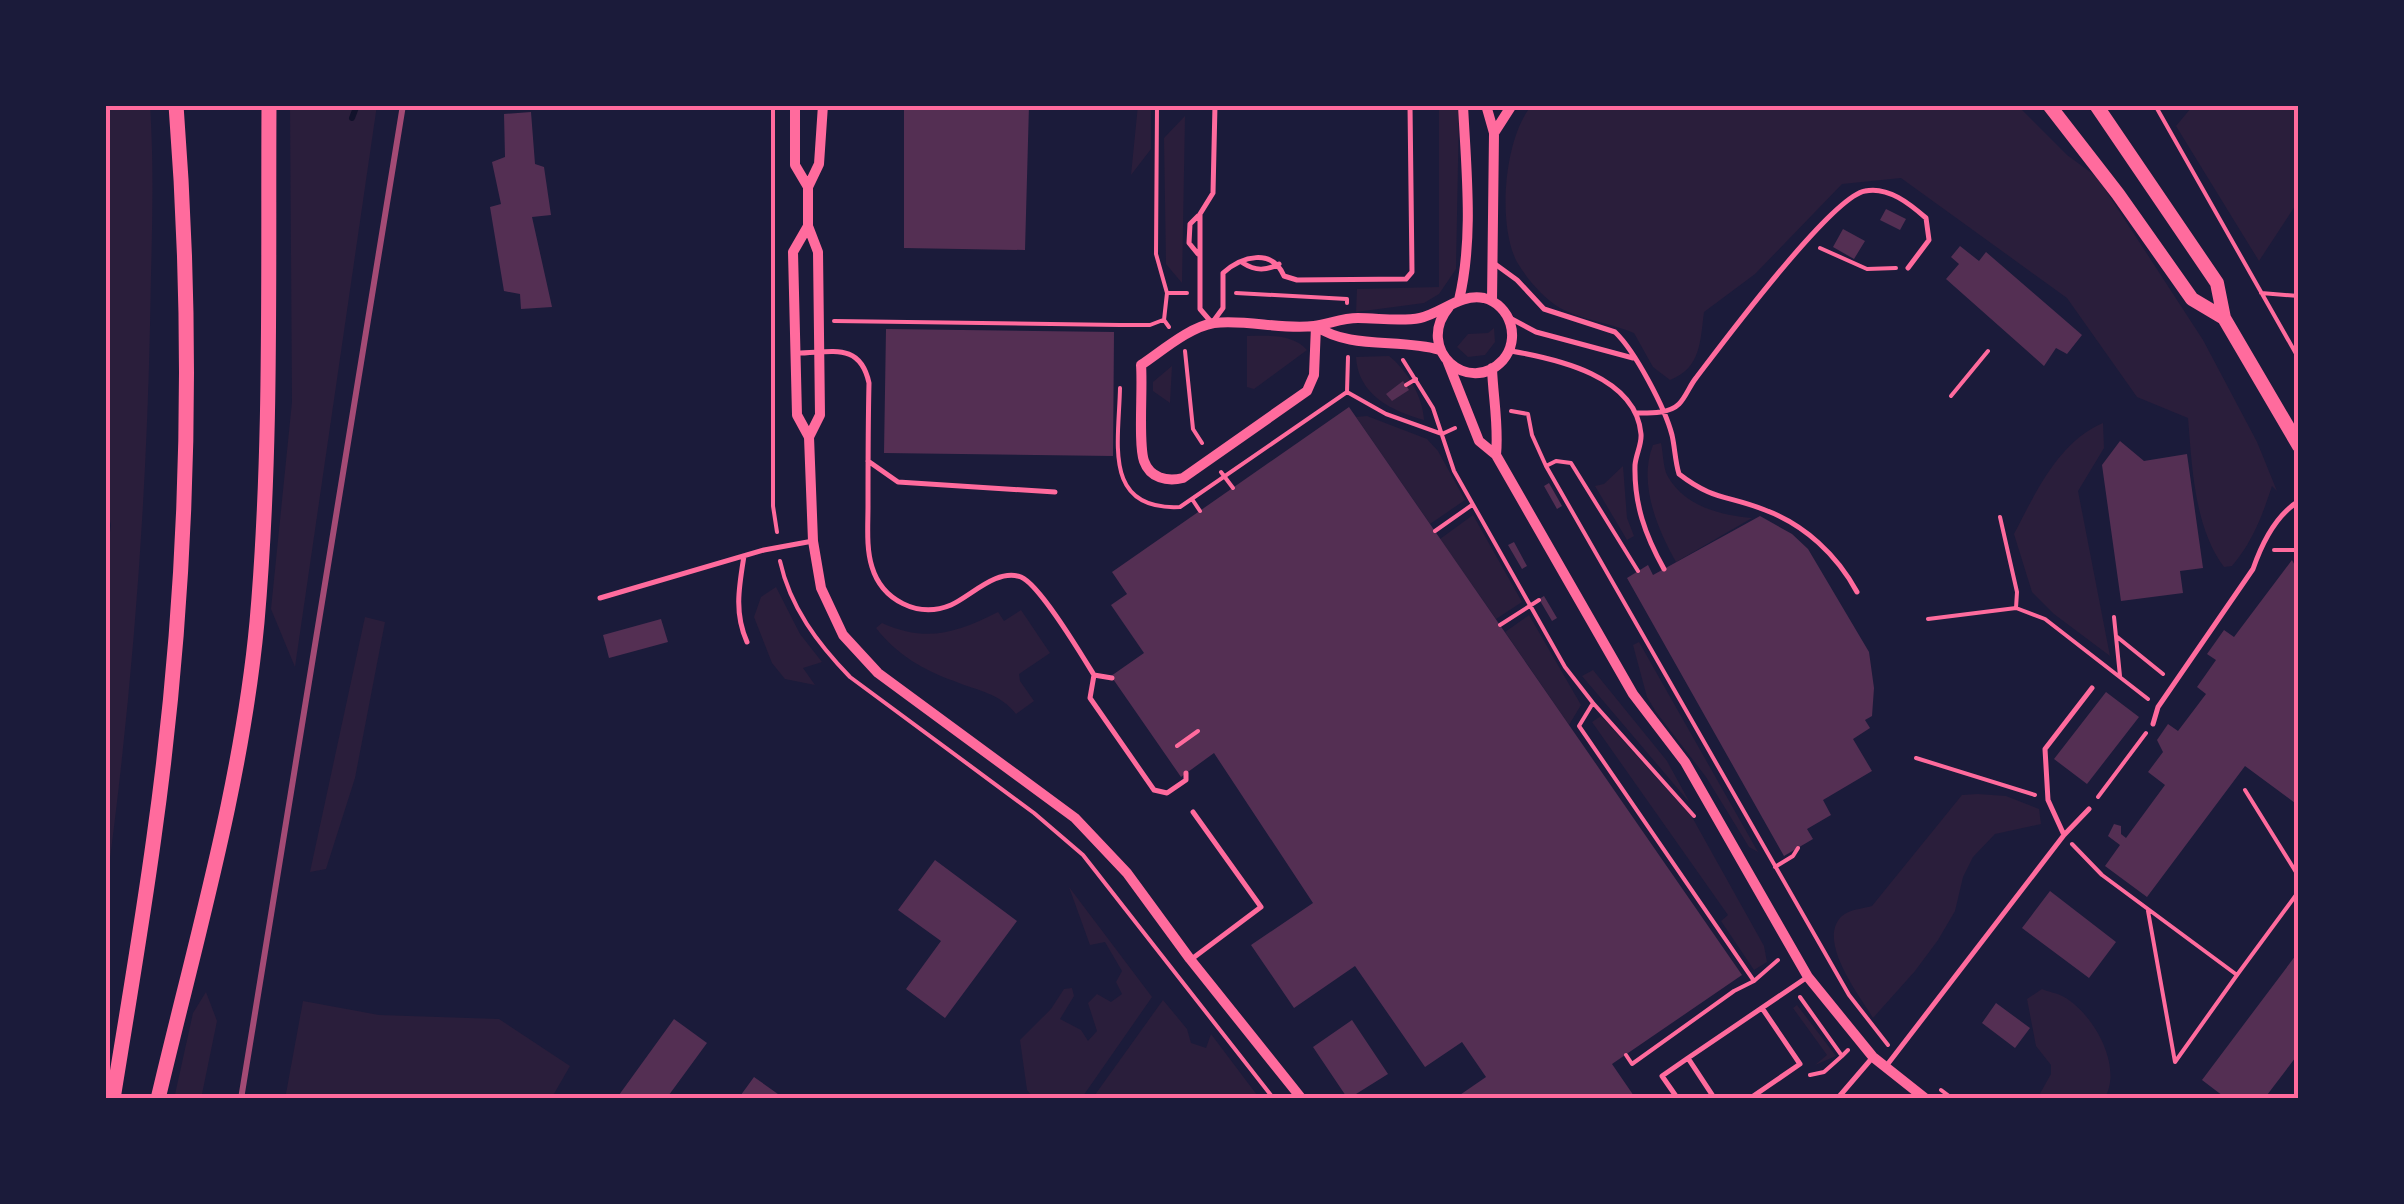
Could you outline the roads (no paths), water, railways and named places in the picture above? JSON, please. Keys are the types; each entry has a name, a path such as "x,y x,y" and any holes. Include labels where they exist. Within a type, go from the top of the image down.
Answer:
{"highway":[{"path":"113,1099 154,834 184,500 187,311 176,105"},
{"path":"158,1099 236,757 256,626 266,483 269,105"}],"main road":[{"path":"2049,105 2118,194 2192,300 2224,318"},
{"path":"2096,105 2218,283 2224,318 2299,446"}],"street":[{"path":"794,105 795,165 808,186"},
{"path":"809,437 820,415 818,252 808,226 808,186 818,164 823,105"},
{"path":"1463,105 1465,275 1454,303 1438,327 1444,355 1470,422 1480,440 1496,455 1633,694 1685,762 1808,976 1873,1057 1926,1099"},
{"path":"1486,105 1494,133 1492,302"},
{"path":"1494,133 1512,105"},
{"path":"808,226 792,252 797,415 809,437 812,540 821,588 843,635 878,672 1075,818 1127,873 1302,1099"},
{"path":"1316,326 1314,375 1307,391 1183,478 1172,481 1152,474 1142,459 1142,366 1178,340 1212,323 1316,326 1347,318 1419,318 1454,303 1482,298 1508,316 1512,339 1509,351 1492,368 1468,372 1444,355 1410,342 1333,338 1316,326"},
{"path":"1492,368 1498,432 1496,455"}],"lane":[{"path":"1215,105 1213,193 1200,214 1200,308 1212,323 1223,308 1223,273 1250,256 1267,257 1279,264 1284,276 1297,280 1406,279 1412,272 1410,105"},
{"path":"1636,413 1662,412 1678,405 1769,284 1844,202 1865,190 1890,193 1926,218 1929,240 1908,268"},
{"path":"1492,262 1517,280 1544,309 1615,332 1654,388 1672,436 1679,474 1702,491 1763,508 1799,526 1848,576 1857,592"},
{"path":"1242,263 1268,270 1279,264"},
{"path":"1508,316 1536,332 1633,358"},
{"path":"1509,351 1586,371 1619,392 1636,413 1642,437 1635,461 1636,502 1645,534 1664,569"},
{"path":"794,352 844,352 866,367 869,554 878,583 888,594 927,610 952,604 1000,577 1022,578 1037,590 1094,674 1112,678"},
{"path":"868,462 898,482 1055,492"},
{"path":"2153,724 2158,706 2253,569 2285,509 2299,501"},
{"path":"600,598 812,540"},
{"path":"744,556 738,599 739,624 747,642"},
{"path":"1094,674 1090,698 1154,790 1167,793 1186,780 1186,773"},
{"path":"2064,835 2048,800 2045,749 2092,688"},
{"path":"1885,1067 2064,835 2089,809"},
{"path":"1190,959 1260,907 1193,812"},
{"path":"1678,1099 1662,1076 1808,976"},
{"path":"1749,1099 1800,1064 1762,1008"},
{"path":"1837,1099 1873,1057"},
{"path":"1688,1058 1716,1099"}],"waterway":[{"path":"352,118 357,105"}],"railway":[{"path":"241,1099 403,105"}]}
